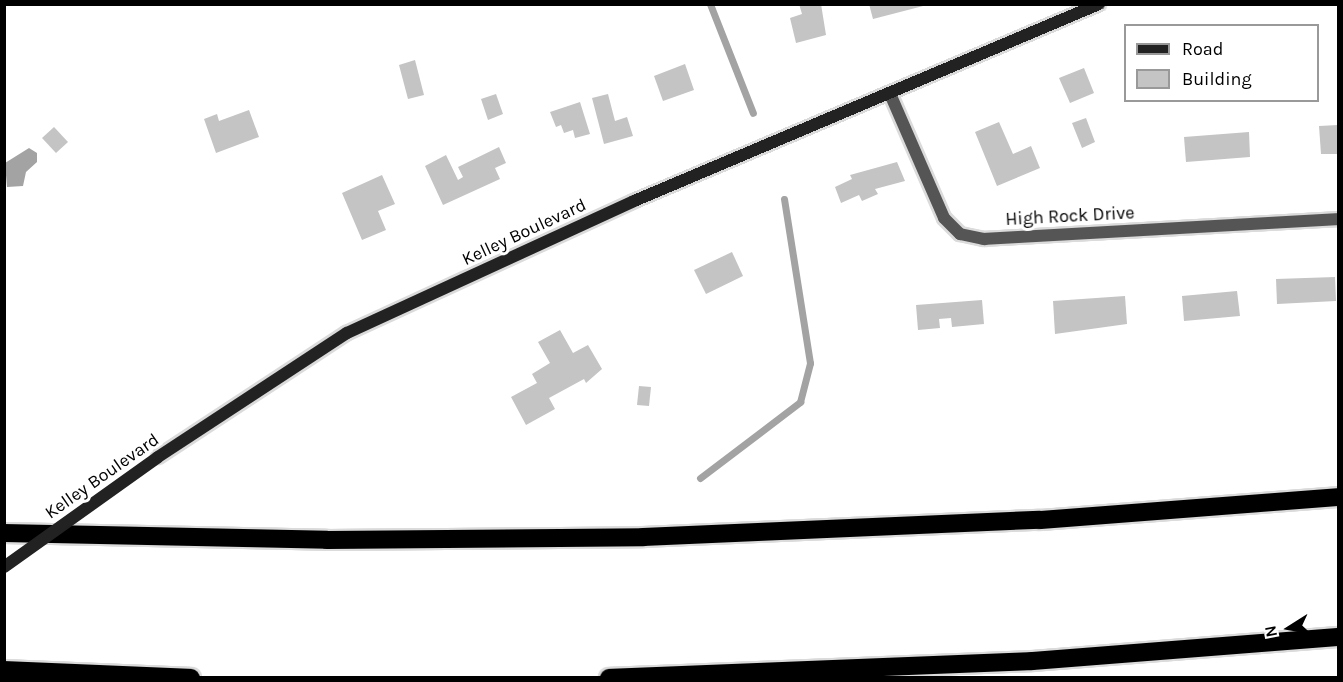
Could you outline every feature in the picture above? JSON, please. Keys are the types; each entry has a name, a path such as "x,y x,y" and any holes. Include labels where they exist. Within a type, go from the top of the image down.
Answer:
{"highway":[{"path":"4,533 327,540 700,536 1040,520 1338,497"},
{"path":"609,678 1032,661 1338,637"},
{"path":"4,670 191,678"}],"main road":[{"name":"Kelley Boulevard","path":"4,567 158,458 346,333 634,201 891,96 1072,10 1099,4"}],"street":[{"name":"High Rock Drive","path":"891,96 944,218 951,229 972,238 1338,219"}],"shaded area":[{"path":"29,148 37,153 37,162 26,172 23,186 7,187 5,163"}],"building":[{"path":"799,4 821,4 826,35 796,43 790,18 802,14"},
{"path":"869,4 927,4 927,5 873,19"},
{"path":"415,60 424,95 408,99 399,65"},
{"path":"685,64 694,90 663,101 654,76"},
{"path":"1084,68 1094,93 1070,103 1059,78"},
{"path":"496,94 503,114 488,120 481,99"},
{"path":"608,94 615,121 627,117 633,136 604,144 592,98"},
{"path":"580,102 590,134 575,138 573,130 564,133 561,125 556,127 550,112"},
{"path":"249,110 259,137 216,153 204,119 217,114 219,121"},
{"path":"1086,118 1095,142 1082,148 1072,123"},
{"path":"999,122 1013,154 1031,146 1040,168 997,186 975,132"},
{"path":"1338,125 1338,154 1321,154 1319,126"},
{"path":"54,127 68,142 56,153 42,138"},
{"path":"1249,132 1250,157 1186,162 1184,137"},
{"path":"499,147 506,163 495,168 500,179 443,205 425,166 446,155 458,180 463,177 458,167"},
{"path":"897,162 905,181 875,189 878,194 862,201 859,195 841,203 835,187 852,179 850,175"},
{"path":"382,175 395,204 378,211 386,230 362,240 342,193"},
{"path":"732,252 743,276 706,294 694,270"},
{"path":"1335,277 1336,301 1277,304 1276,279"},
{"path":"1237,291 1240,316 1184,321 1182,296"},
{"path":"1125,296 1127,324 1055,334 1053,301"},
{"path":"982,300 984,324 952,327 951,318 939,319 940,328 918,330 916,305"},
{"path":"560,330 573,353 588,345 602,369 586,383 584,379 549,398 555,409 526,425 511,397 537,383 532,374 550,363 538,342"},
{"path":"639,386 651,387 649,406 637,405"}],"waterway":[{"path":"710,4 753,113"},
{"path":"700,478 800,402 810,363 784,199"}]}
